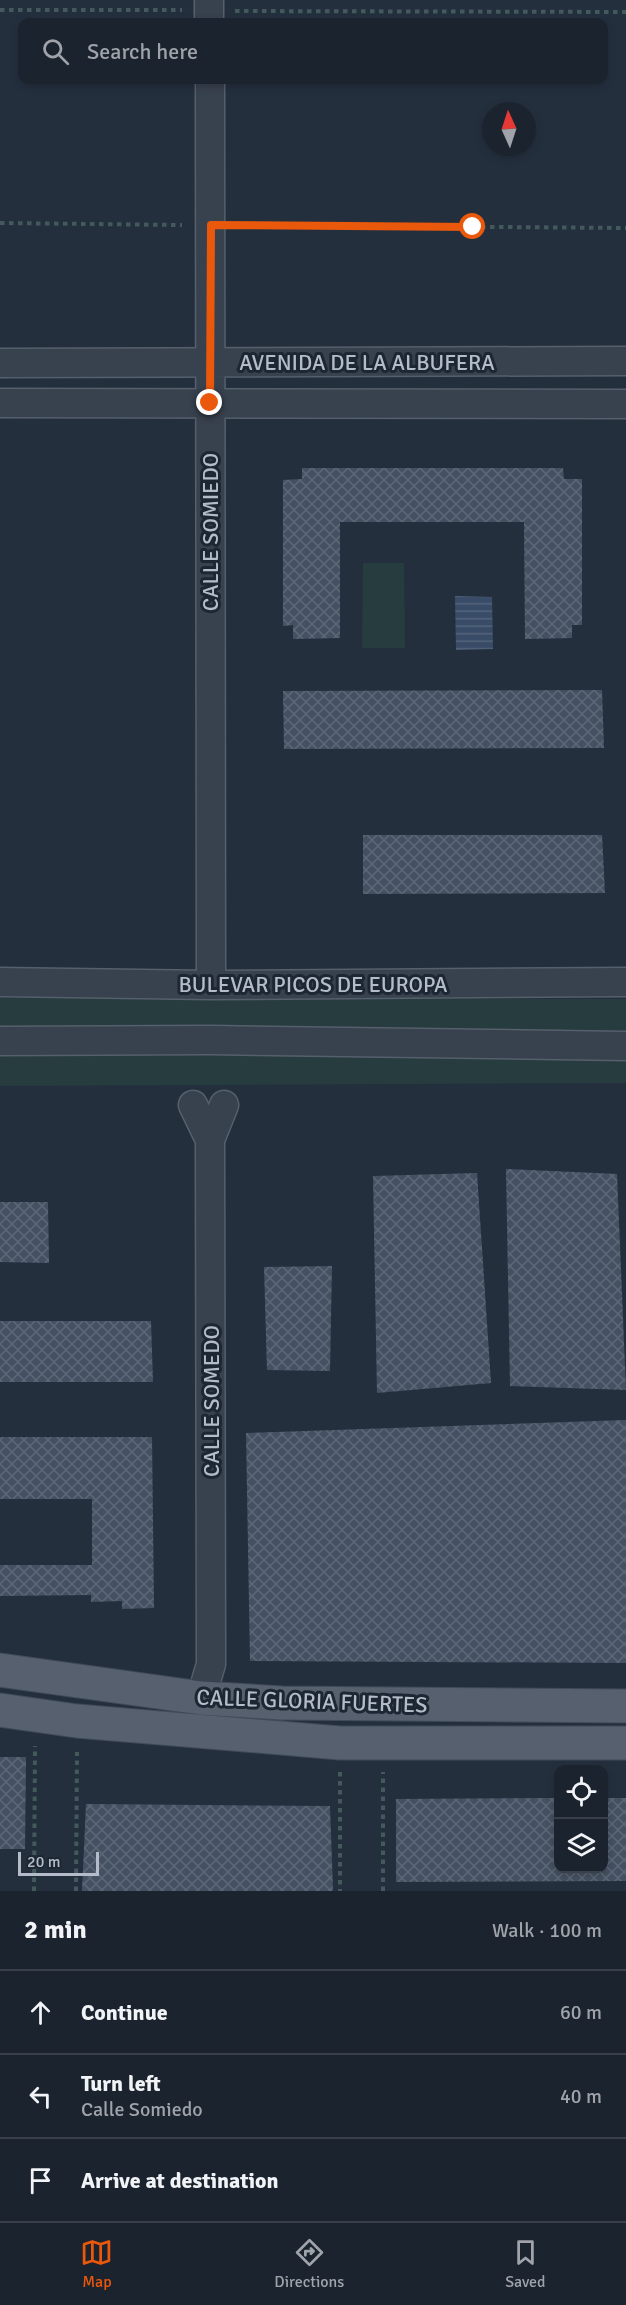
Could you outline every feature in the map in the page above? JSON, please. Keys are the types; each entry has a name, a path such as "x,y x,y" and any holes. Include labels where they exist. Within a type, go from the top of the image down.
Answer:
{"main road":[{"name":"CALLE GLORIA FUERTES","path":"0,1670 217,1699 317,1704 626,1706"},
{"name":"CALLE GLORIA FUERTES","path":"0,1710 77,1721 340,1743 626,1743"}],"street":[{"name":"CALLE SOMIEDO","path":"210,84 210,985"},
{"name":"AVENIDA DE LA ALBUFERA","path":"0,363 626,361"},
{"name":"AVENIDA DE LA ALBUFERA","path":"0,403 626,404"},
{"name":"BULEVAR PICOS DE EUROPA","path":"0,982 210,985 626,982"},
{"path":"0,1041 210,1040 625,1046"},
{"path":"193,1105 210,1140"},
{"name":"CALLE SOMEDO","path":"217,1699 211,1665 210,1140 224,1105"}],"path":[{"path":"0,9 626,12"},
{"path":"0,224 626,228"},
{"path":"34,1891 35,1715"},
{"path":"76,1891 77,1721"},
{"path":"340,1743 340,1891"},
{"path":"383,1891 384,1743"}],"green space":[{"path":"363,563 404,563 405,648 362,648"},
{"path":"0,998 626,999 626,1083 0,1086"}],"water":[{"path":"455,596 492,597 493,649 456,650"}],"building":[{"path":"302,468 563,468 564,479 582,479 582,625 572,625 572,638 525,639 524,522 340,522 340,638 293,639 293,625 283,626 283,480 302,479"},
{"path":"602,690 604,748 284,749 283,691"},
{"path":"363,835 602,835 605,893 363,894"},
{"path":"506,1169 617,1174 626,1390 510,1386"},
{"path":"477,1173 491,1383 377,1393 373,1176"},
{"path":"0,1202 48,1202 49,1263 0,1262"},
{"path":"332,1266 330,1371 267,1370 264,1267"},
{"path":"0,1321 151,1321 153,1382 0,1382"},
{"path":"626,1420 626,1663 250,1661 246,1433"},
{"path":"0,1437 152,1437 154,1608 122,1609 122,1601 91,1602 91,1595 0,1596 0,1565 92,1565 92,1499 0,1499"},
{"path":"0,1757 26,1757 25,1849 0,1849"},
{"path":"554,1798 554,1873 608,1873 608,1798 626,1798 626,1881 396,1882 396,1799"},
{"path":"86,1804 330,1806 333,1891 82,1891"}],"route":[{"path":"210,403 211,225 473,227"}]}
